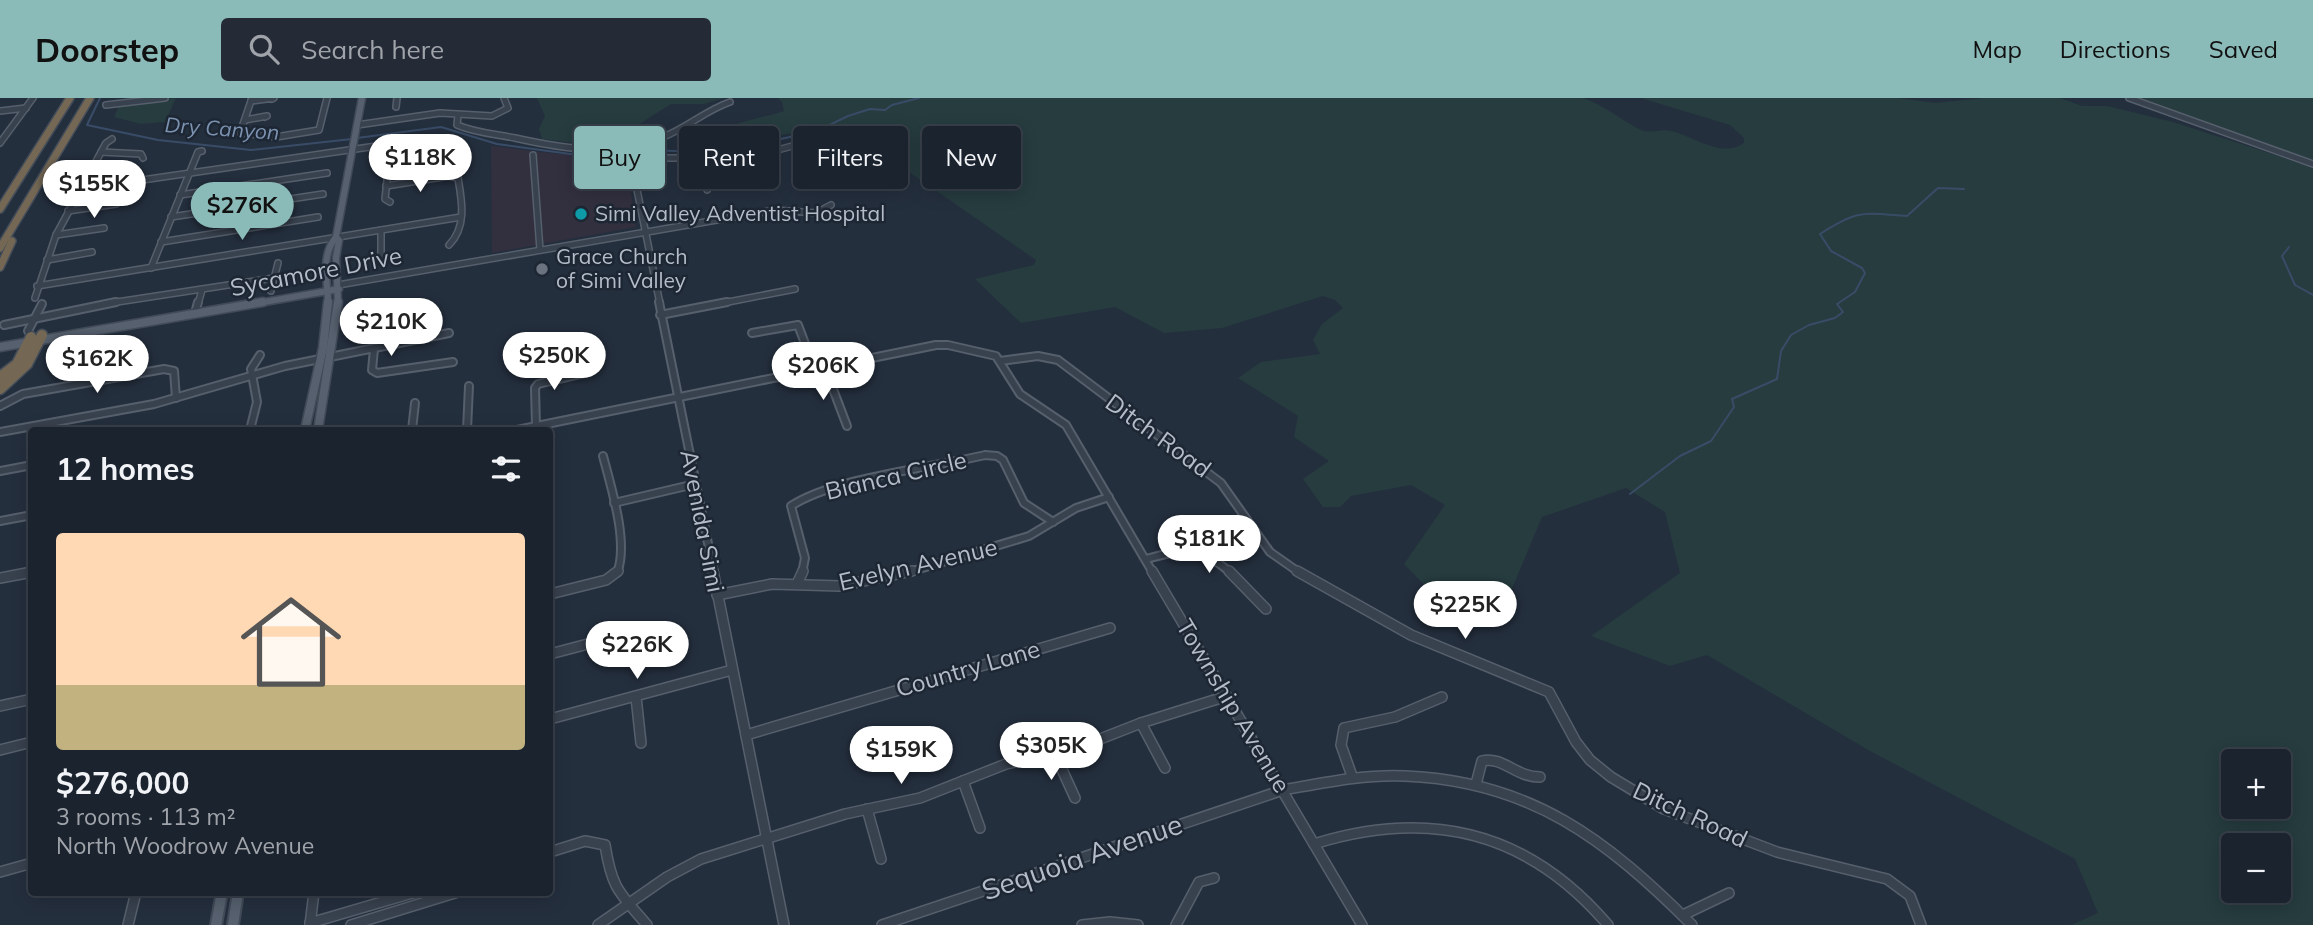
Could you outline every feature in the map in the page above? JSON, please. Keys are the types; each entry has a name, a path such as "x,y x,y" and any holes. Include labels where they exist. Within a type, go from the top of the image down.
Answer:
{"highway":[{"path":"0,209 70,98"},
{"path":"0,248 90,98"},
{"path":"0,267 14,236 18,218"},
{"path":"0,377 17,364 34,337"},
{"path":"0,389 21,372 34,337"}],"main road":[{"path":"306,427 327,314 327,262 331,242 336,237 363,98"},
{"path":"318,427 339,287 336,258 339,240 336,237"},
{"name":"Sycamore Drive","path":"0,342 339,287"},
{"name":"Sycamore Drive","path":"0,348 34,337"},
{"path":"216,925 221,896"},
{"path":"233,925 237,896"}],"street":[{"path":"0,143 33,98"},
{"path":"110,98 106,105 165,98"},
{"path":"272,99 274,98 252,100 242,134 276,137 314,133 320,129 327,98"},
{"path":"396,107 397,98"},
{"path":"357,125 440,113 492,116 509,108 504,98"},
{"path":"2129,98 2313,164"},
{"path":"665,136 688,125 706,111 730,102"},
{"path":"0,111 26,108"},
{"path":"458,115 457,125 477,134 512,138 549,147 574,148"},
{"path":"244,120 267,116 265,117"},
{"path":"35,298 56,235 101,152 112,139"},
{"path":"80,189 390,144 431,142 456,152"},
{"path":"390,144 385,199 390,202"},
{"path":"151,268 198,152 202,151"},
{"path":"101,152 132,152 141,154 143,158"},
{"path":"533,155 540,250"},
{"path":"180,195 327,173"},
{"path":"386,186 449,176 458,178 461,217 459,233 449,245"},
{"name":"Avenida Simi","path":"636,189 784,925"},
{"path":"171,217 323,194"},
{"path":"68,211 116,204"},
{"name":"Sycamore Drive","path":"339,287 431,268 775,210 816,213 831,205"},
{"path":"161,242 318,217"},
{"path":"37,286 461,217"},
{"path":"56,235 104,228"},
{"path":"381,230 381,257"},
{"path":"47,260 92,252"},
{"path":"271,291 278,263"},
{"path":"4,325 162,294 274,278"},
{"path":"660,315 795,289"},
{"path":"195,311 202,290"},
{"path":"34,337 35,318 42,304"},
{"path":"752,333 798,325 815,370"},
{"path":"0,432 176,398 252,374 449,333"},
{"path":"531,427 940,344 993,355 1000,361"},
{"path":"374,349 373,372 381,374 453,362"},
{"path":"251,427 257,402 253,364 260,355"},
{"name":"Ditch Road","path":"1000,361 1038,356 1058,360 1221,483 1270,552 1288,566 1411,635 1549,692 1576,742 1590,760 1640,795 1664,809 1750,844 1887,879 1910,896 1921,925"},
{"name":"Township Avenue","path":"1000,361 1020,394 1066,425 1362,925"},
{"path":"825,368 847,426"},
{"path":"0,406 15,396 171,369 174,371 176,398"},
{"path":"536,426 535,388 538,384 589,372"},
{"path":"467,427 469,386"},
{"path":"412,427 415,402"},
{"name":"Bianca Circle","path":"797,584 805,558 791,506 804,497 860,482 991,455 1003,460 1024,503 1053,522"},
{"path":"553,593 606,580 618,572 620,548 614,503 603,456"},
{"path":"0,471 28,466"},
{"path":"614,503 695,484"},
{"name":"Evelyn Avenue","path":"717,595 761,585 840,586 902,574 1009,543 1038,532 1076,508 1109,498"},
{"path":"0,521 28,515"},
{"path":"1146,559 1183,550 1200,551 1222,567 1266,609"},
{"path":"0,578 28,573"},
{"name":"Country Lane","path":"746,735 1110,628"},
{"path":"553,653 622,635"},
{"path":"553,718 732,670"},
{"path":"598,925 681,868 867,809 920,798 1006,764 1091,744 1141,723 1227,696"},
{"path":"636,697 641,743"},
{"path":"1352,776 1339,741 1344,728 1395,717 1442,697"},
{"path":"0,706 28,700"},
{"path":"1141,723 1165,768"},
{"path":"0,750 28,743"},
{"path":"1055,754 1074,798"},
{"path":"1476,784 1479,766 1482,761 1489,759 1502,762 1522,775 1540,777"},
{"name":"Sequoia Avenue","path":"882,925 1283,790 1352,776 1420,775 1476,784 1533,803 1587,831 1636,868 1692,925"},
{"path":"963,781 980,828"},
{"path":"867,809 881,859"},
{"path":"1314,845 1353,832 1384,827 1410,826 1464,833 1514,850 1550,869 1582,893 1608,925"},
{"path":"553,851 587,841 601,841 607,850 610,876 628,904 647,925"},
{"path":"0,872 28,864"},
{"path":"1176,925 1199,882 1214,878"},
{"path":"1683,915 1729,893"},
{"path":"128,925 135,896"},
{"path":"314,896 310,924 403,896"},
{"path":"351,925 430,897"},
{"path":"1082,925 1110,922 1138,925"}],"shaded area":[{"path":"491,146 557,154 574,153 574,189 630,189 636,227 492,253"}],"green space":[{"path":"176,98 165,122 141,124 114,117 119,106"},
{"path":"537,98 724,98 704,104 671,104 633,126 574,126 574,143 542,139 539,129 545,116"},
{"path":"778,98 1583,98 1643,131 1671,131 1726,149 1744,143 1744,138 1730,125 1641,98 1899,98 1935,103 1985,98 2060,98 2082,106 2107,106 2173,122 2313,167 2313,925 2071,925 2098,913 2075,859 1870,751 1707,655 1670,666 1591,636 1680,573 1665,512 1626,488 1542,517 1511,591 1485,618 1434,595 1404,564 1445,505 1411,485 1351,496 1340,507 1323,507 1303,479 1329,461 1294,437 1298,416 1238,378 1261,362 1320,354 1313,340 1322,324 1343,308 1335,300 1323,296 1222,328 1164,333 1115,307 1021,323 975,279 1034,265 1036,260 933,189 1021,189 1021,126 922,126 922,181 908,171 908,126 793,126 793,133 779,135 779,126 730,126 784,111"},
{"path":"2139,98 2313,98 2313,160"}],"waterway":[{"name":"Dry Canyon","path":"100,98 87,125 158,140 251,150 352,139"},
{"name":"Dry Canyon","path":"665,151 695,152 758,144 817,131 848,116 870,109 885,110 892,105 919,98"},
{"name":"Dry Canyon","path":"357,138 441,127 497,144 574,154"},
{"path":"1630,494 1680,456 1711,441 1734,407 1732,399 1777,379 1781,351 1791,335 1809,325 1835,318 1843,312 1837,304 1855,292 1865,273 1862,268 1831,251 1820,234 1861,214 1907,216 1938,188 1964,189"},
{"path":"2289,247 2282,256 2295,285 2313,295"}],"place":[{"name":"Simi Valley Adventist Hospital","path":"581,214"},
{"name":"Grace Church of Simi Valley","path":"542,269"}]}
